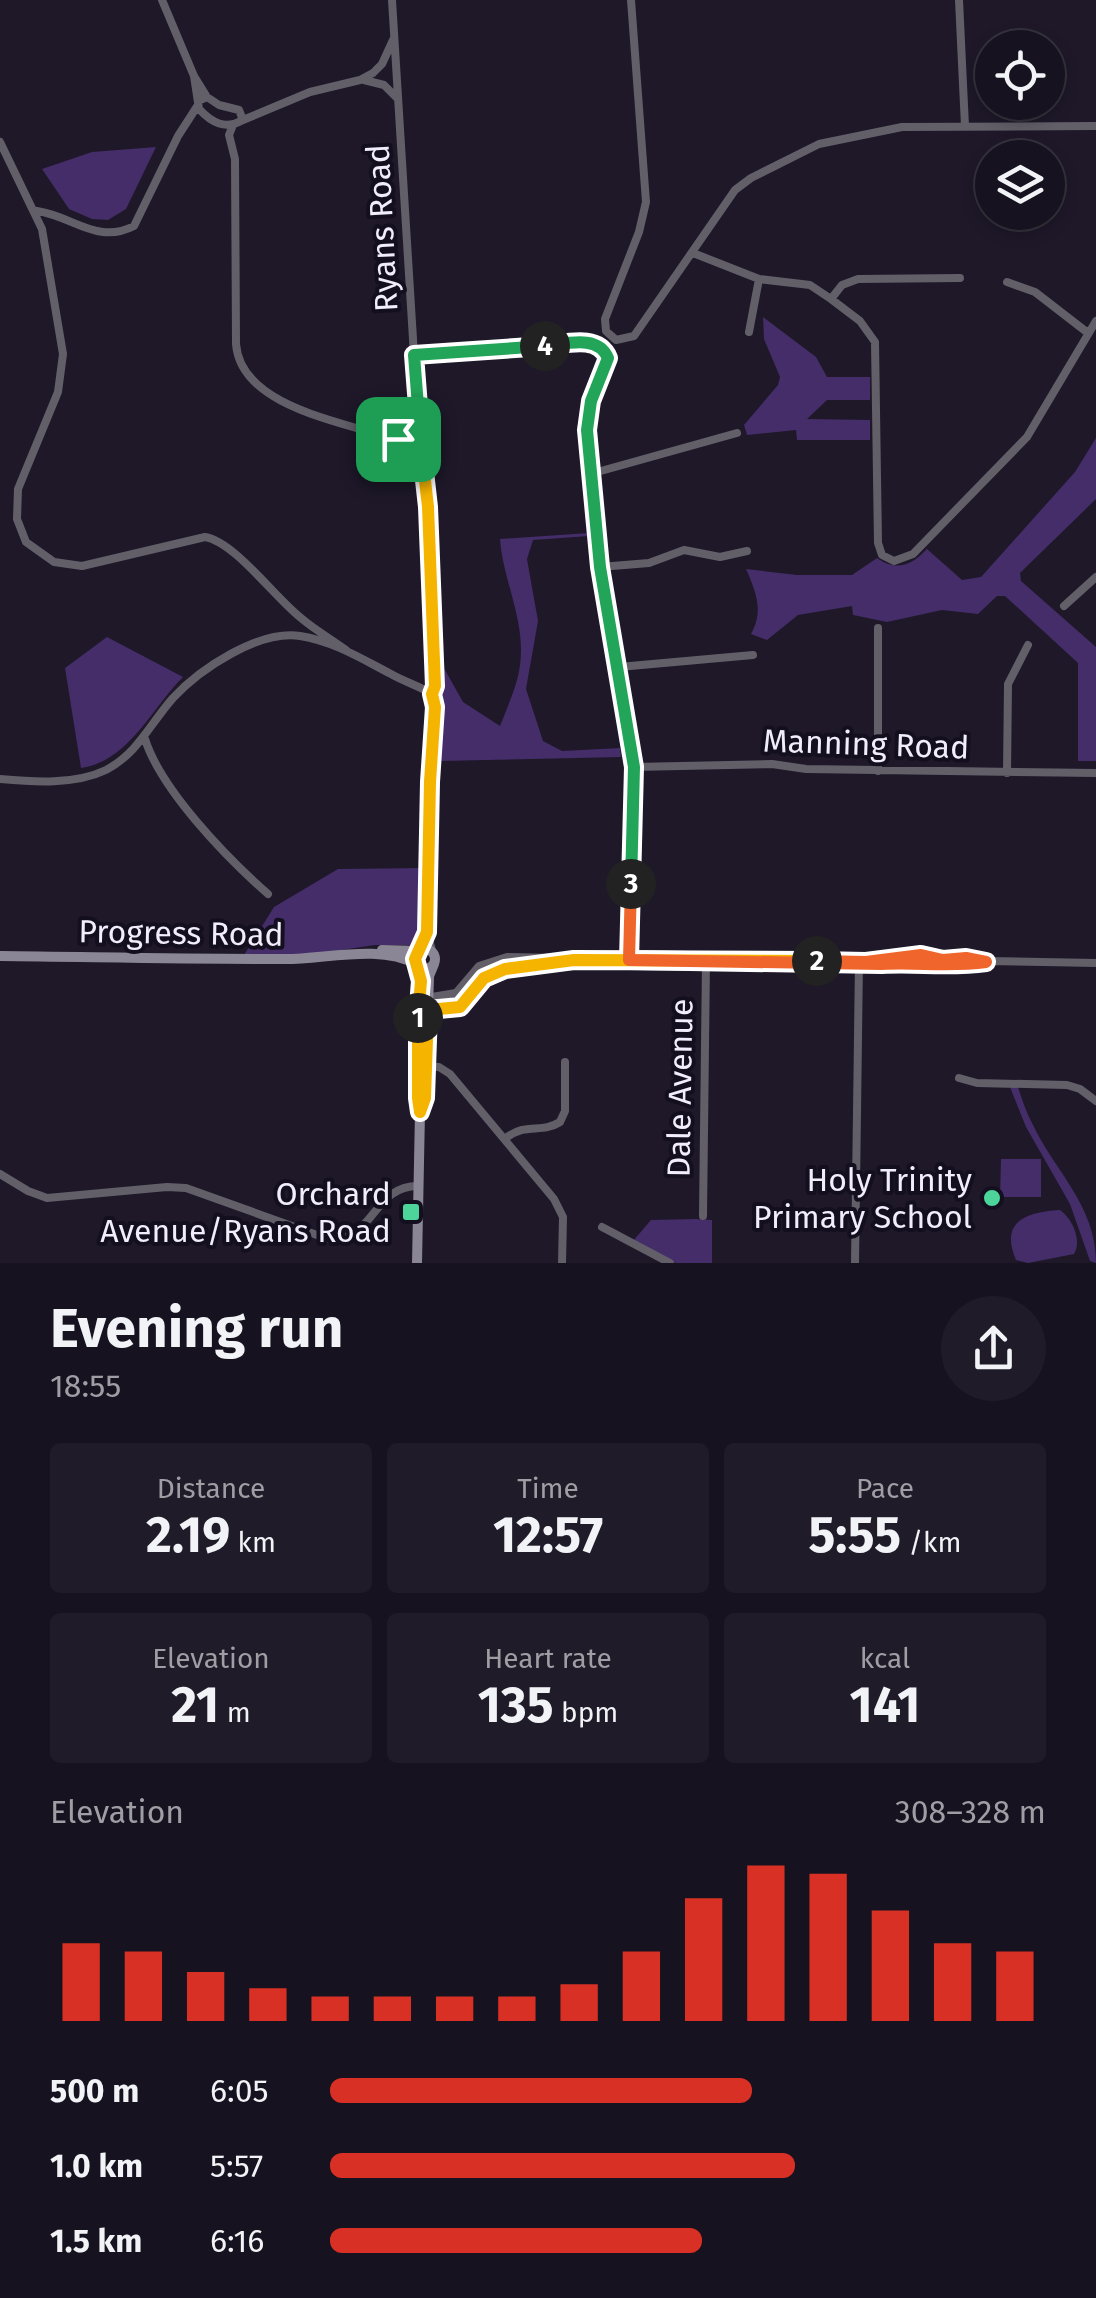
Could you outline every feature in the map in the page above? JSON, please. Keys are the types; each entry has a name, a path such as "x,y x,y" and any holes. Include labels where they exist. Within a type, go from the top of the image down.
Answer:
{"street":[{"path":"162,0 201,101 233,150"},
{"name":"Ryans Road","path":"392,0 435,686 427,932 434,959 429,996 423,1006"},
{"path":"631,0 646,202 639,232 606,318 606,331 616,340 634,336 740,186 819,144 893,128 1096,126"},
{"path":"959,0 965,126"},
{"path":"395,36 382,64 360,80 241,115 229,132 233,150 236,344 243,371 266,389 314,415 421,445"},
{"path":"360,80 384,85 399,101"},
{"path":"201,101 219,104 241,115"},
{"path":"37,211 95,233 125,230 138,221 201,101"},
{"path":"182,131 201,121 233,125"},
{"path":"0,142 42,228 64,365 58,392 18,488 17,519 26,542 54,562 82,566 212,538 300,618 346,650 432,694"},
{"path":"693,253 759,279 803,282 860,321 875,342 878,544 882,555 894,561 913,554 1027,436 1096,321"},
{"path":"831,299 842,285 858,279 960,278"},
{"path":"749,332 759,279"},
{"path":"1007,282 1035,292 1088,333"},
{"path":"414,355 584,343 598,345 608,358 588,415 590,474 600,567 634,767 629,960"},
{"path":"398,439 420,432"},
{"path":"590,474 736,433"},
{"path":"600,567 649,563 684,550 720,558 747,551"},
{"path":"1064,606 1096,577"},
{"path":"878,628 878,771"},
{"path":"0,779 37,782 100,772 125,758 145,739 158,717 188,683 214,663 273,638 298,636 346,650"},
{"path":"1008,773 1007,692 1013,671 1028,645"},
{"path":"619,668 753,655"},
{"path":"145,739 166,781 220,846 268,894"},
{"name":"Manning Road","path":"634,767 772,764 806,769 1096,773"},
{"name":"Ryans Road","path":"420,951 427,932"},
{"path":"426,949 434,959 426,969 417,965 415,956 420,951 426,949"},
{"name":"Progress Road","path":"0,956 296,959 420,951"},
{"name":"Progress Road","path":"361,955 401,957 417,965"},
{"path":"429,996 456,993 469,974 491,960 882,964 916,961 939,966 986,962 1096,963"},
{"path":"423,1006 460,1007 484,978 497,971 574,960"},
{"name":"Dale Avenue","path":"704,1217 706,961"},
{"path":"855,1263 863,962"},
{"name":"Ryans Road","path":"417,965 423,1006 417,1263"},
{"path":"506,1138 521,1128 547,1128 560,1122 565,1112 566,1062"},
{"path":"422,1066 438,1067 450,1074 562,1211 562,1263"},
{"path":"959,1078 977,1083 1067,1085 1096,1101"},
{"path":"0,1174 47,1198 186,1188 331,1240 356,1233 399,1188 418,1186"},
{"path":"602,1227 670,1263"}],"shaded area":[{"path":"156,147 126,209 108,220 92,219 69,209 42,169 92,152"},
{"path":"763,317 816,357 827,377 870,377 870,400 827,400 807,419 870,420 870,440 797,440 796,430 747,435 744,425 778,385 780,377 764,339"},
{"path":"1096,438 1096,499 1020,573 1021,581 1096,647 1096,761 1078,761 1078,663 1005,596 997,596 978,614 942,610 887,622 853,615 852,606 798,615 767,640 751,634 758,609 746,569 797,575 852,575 877,558 891,565 904,565 927,549 962,580 981,577 1075,472"},
{"path":"589,533 533,540 527,559 538,621 526,689 543,741 562,751 620,748 621,757 441,761 440,661 463,702 500,726 517,680 520,633 500,539"},
{"path":"107,637 183,677 126,745 98,763 81,768 65,668"},
{"path":"423,868 425,918 416,945 375,945 315,954 244,955 274,907 338,869"},
{"path":"1010,1087 1018,1087 1041,1141 1082,1206 1094,1242 1096,1263 1090,1261 1070,1204 1026,1127"},
{"path":"1001,1159 1041,1159 1041,1197 1000,1197"},
{"path":"1060,1210 1075,1230 1074,1254 1028,1263 1016,1260 1011,1236 1014,1227 1028,1216"},
{"path":"651,1220 712,1220 712,1263 676,1263 633,1241"}],"place":[{"name":"Holy Trinity Primary School","path":"992,1198"},
{"name":"Orchard Avenue/Ryans Road","path":"411,1212"}],"route":[{"path":"398,439 420,432 414,355 584,343 598,345 606,352 607,364 591,401 587,430 600,567 634,767 629,960 882,964 912,961 939,966 986,962 921,955 866,962 629,960 574,960 497,971 484,978 460,1007 428,1010 425,1098 420,1112 421,981 415,959 427,932 435,686 428,507 421,445 398,439"}]}
